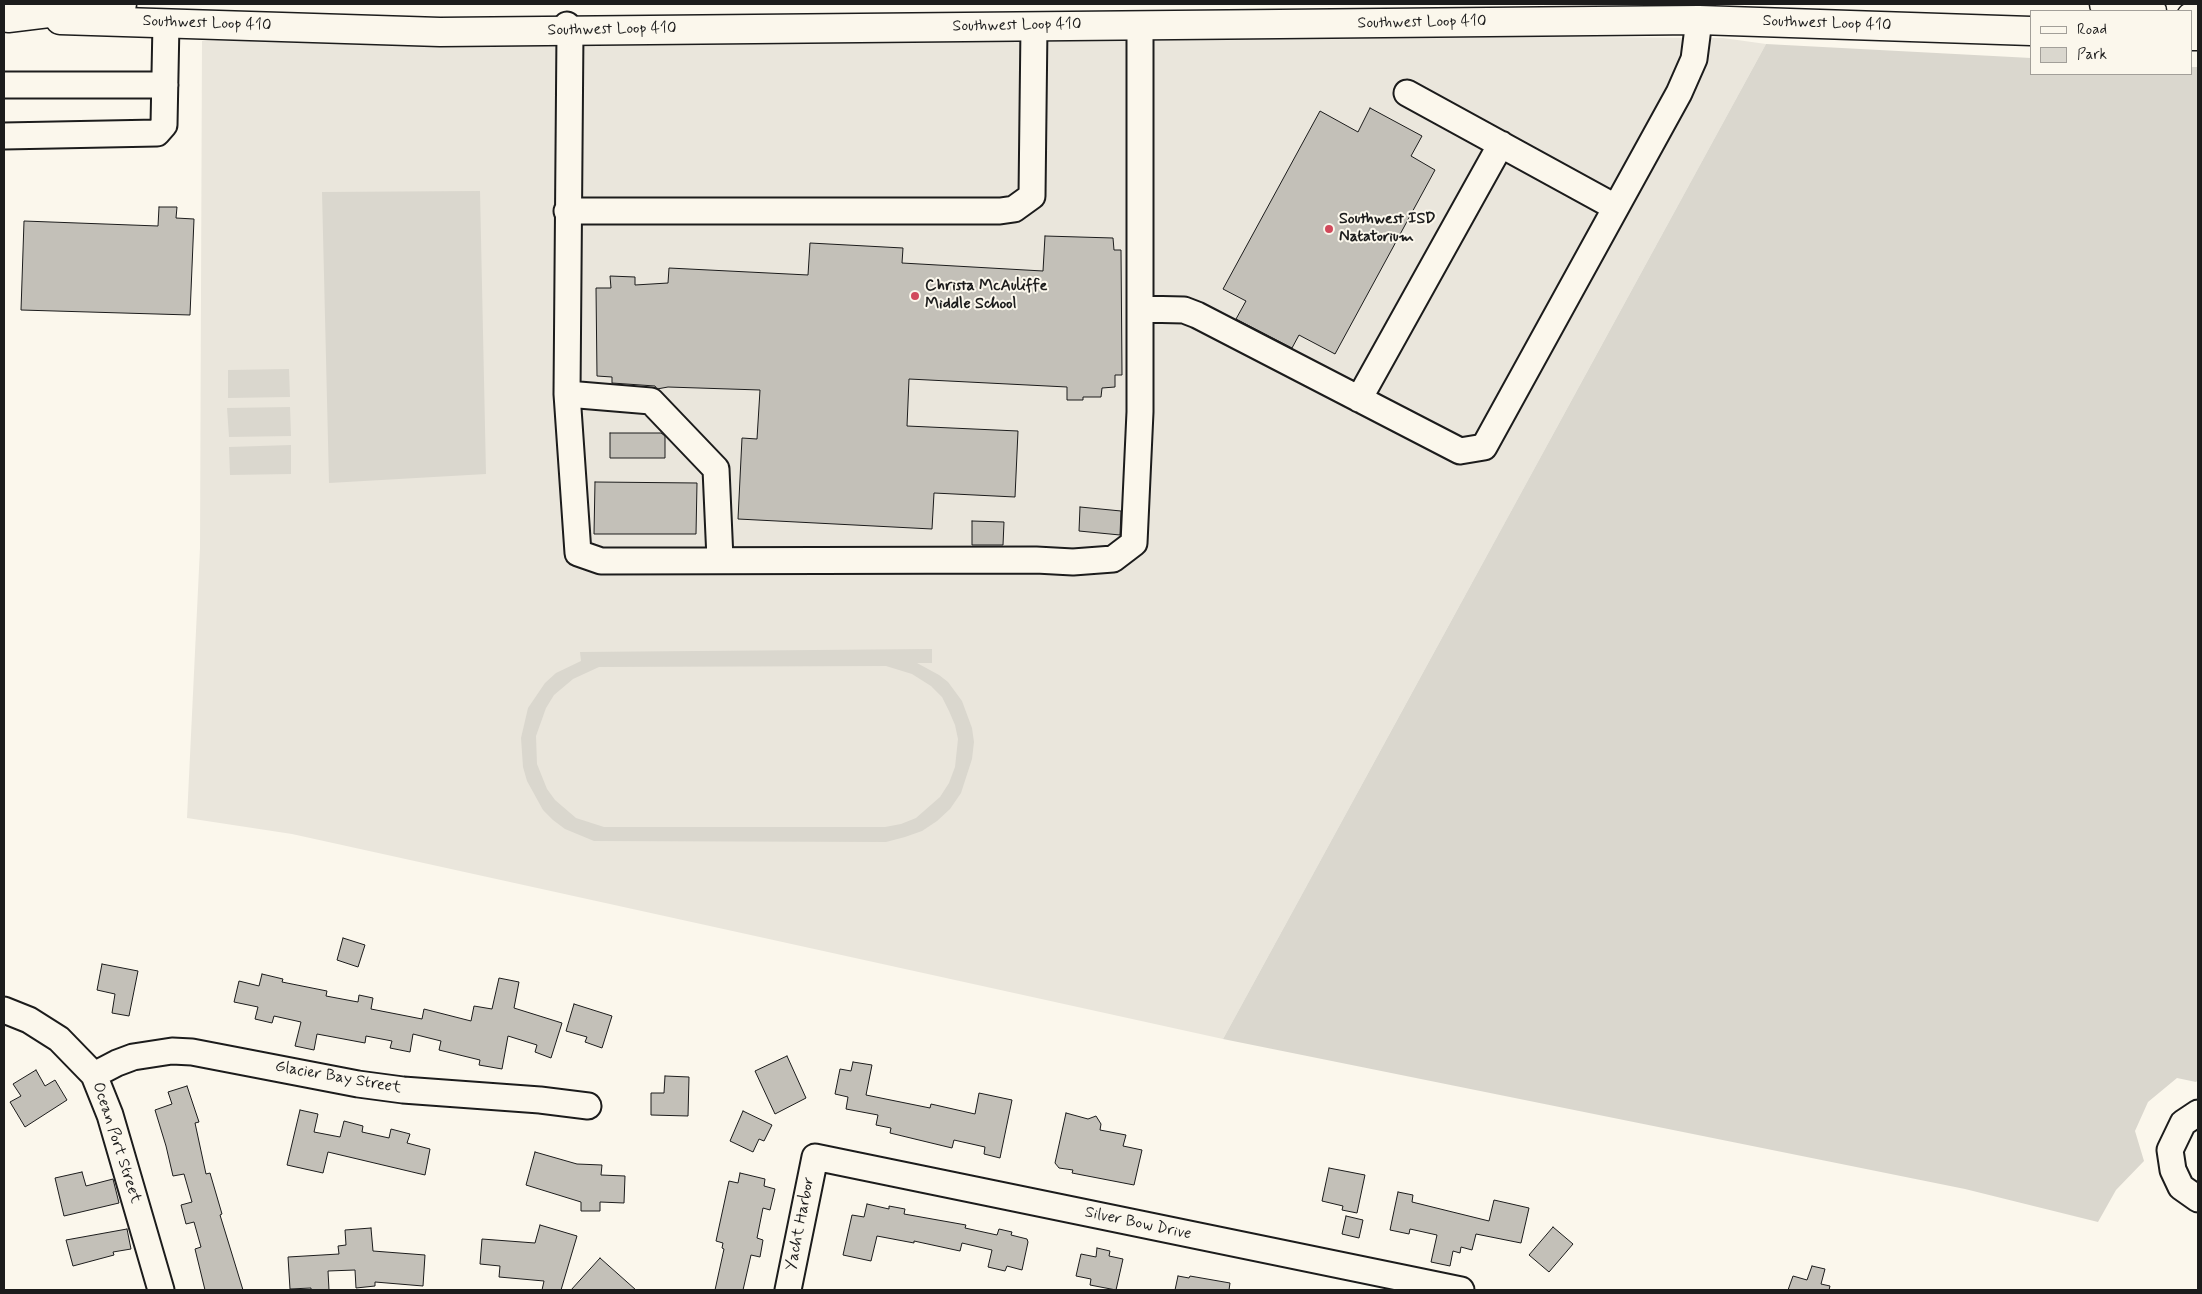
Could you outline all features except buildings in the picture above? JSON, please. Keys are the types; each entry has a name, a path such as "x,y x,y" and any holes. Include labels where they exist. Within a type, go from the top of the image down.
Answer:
{"main road":[{"path":"6,18 122,4"},
{"path":"2104,4 2145,10"},
{"name":"Southwest Loop 410","path":"6,18 440,32 569,28 1699,20 2030,31"}],"street":[{"path":"1140,309 1184,310 1197,314 1460,451 1484,447 1679,93 1694,58 1699,20"},
{"path":"4,136 157,133 164,125 166,23"},
{"path":"569,28 568,394 578,553 601,561 720,559 1036,560 1074,562 1113,559 1134,543 1140,412 1140,25"},
{"path":"567,212 1000,211 1014,209 1032,196 1034,26"},
{"path":"4,85 165,85"},
{"path":"1407,93 1615,207"},
{"path":"1359,399 1500,144"},
{"path":"568,394 651,401 716,470 720,559"},
{"name":"Ocean Port Street","path":"4,1010 45,1029 73,1051 94,1075 110,1116 161,1290"},
{"name":"Glacier Bay Street","path":"94,1075 116,1063 133,1057 152,1053 192,1052 358,1084 404,1090 540,1100 588,1106"},
{"path":"2198,1113 2182,1123 2170,1150 2173,1170 2181,1187 2198,1199"},
{"name":"Yacht Harbor","path":"788,1290 815,1157"},
{"name":"Silver Bow Drive","path":"815,1157 1462,1290"}],"shaded area":[{"name":"Christa McAuliffe Middle School","path":"1061,34 1723,38 1766,44 1223,1039 292,834 187,818 200,548 202,41"}],"green space":[{"path":"1766,44 2030,58 2030,75 2192,75 2192,67 2198,67 2198,1080 2196,1082 2177,1078 2148,1102 2135,1131 2144,1161 2116,1190 2098,1222 1965,1189 1223,1039"},
{"path":"480,191 486,474 329,483 322,192"},
{"path":"289,369 290,397 228,398 228,370"},
{"path":"290,407 291,436 229,437 227,408"},
{"path":"291,445 291,474 230,475 229,447"},
{"path":"932,649 932,663 917,663 948,682 962,701 972,728 974,742 972,759 961,793 950,809 922,831 886,842 594,841 565,829 543,810 527,781 523,767 521,738 528,708 545,683 556,673 581,661 580,652","holes":["886,666 912,674 931,686 942,697 955,725 958,739 955,767 949,783 940,797 916,818 901,824 885,827 604,827 576,818 555,800 547,789 537,764 536,736 546,708 554,695 573,679 599,667"]}],"place":[{"name":"Southwest ISD Natatorium","path":"1329,229"},
{"name":"Christa McAuliffe Middle School","path":"915,296"}]}
